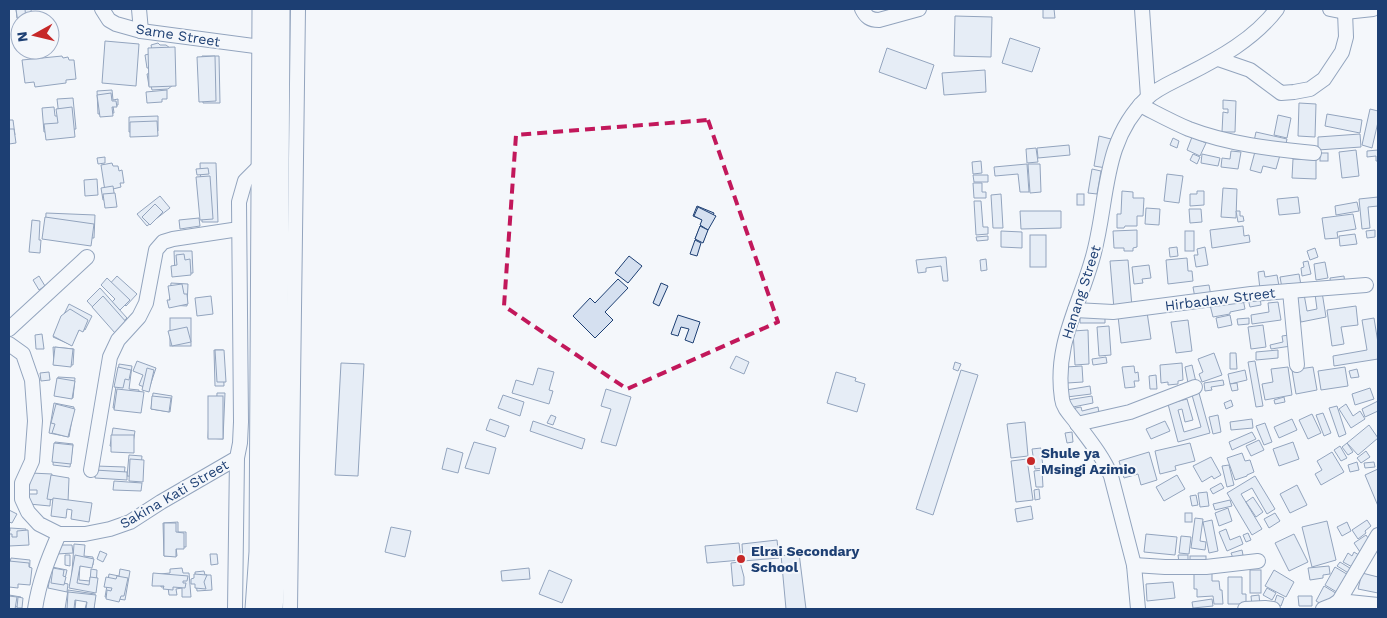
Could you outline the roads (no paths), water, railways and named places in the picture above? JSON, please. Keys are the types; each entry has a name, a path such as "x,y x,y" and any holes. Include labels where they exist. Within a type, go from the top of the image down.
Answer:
{"highway":[{"path":"255,609 259,552 262,9"},
{"path":"273,609 277,534 280,9"}],"street":[{"name":"Same Street","path":"102,9 109,20 116,24 141,30 262,48"},
{"path":"139,9 141,30"},
{"path":"290,609 298,9"},
{"path":"862,9 867,17 872,20 879,20 919,9"},
{"path":"1142,9 1144,101 1189,129 1212,136 1281,150 1314,153"},
{"name":"Hanang Street","path":"1138,609 1134,565 1111,476 1106,464 1062,402 1060,374 1063,348 1096,246 1110,165 1120,136 1132,114 1144,101 1163,87 1218,59 1239,45 1263,25 1277,9"},
{"path":"1330,9 1345,12 1373,9"},
{"path":"1218,59 1250,70 1281,93 1310,89 1324,79 1342,52 1346,37 1345,12"},
{"name":"Sakina Kati Street","path":"9,344 23,354 32,380 35,421 32,462 22,483 22,499 28,512 39,524 59,534 85,534 110,529 130,522 237,458 241,422 239,202 245,181 261,166"},
{"path":"91,470 110,357 118,340 139,317 146,303 156,250 163,242 173,239 239,229"},
{"path":"9,328 87,257"},
{"name":"Hirbadaw Street","path":"1075,310 1113,312 1251,294 1366,285"},
{"path":"1290,290 1297,364"},
{"path":"1078,424 1130,412 1195,387"},
{"path":"235,609 237,458"},
{"path":"35,609 49,555 59,534"},
{"path":"1323,609 1339,601 1378,535"},
{"path":"1134,565 1206,567 1258,561"},
{"path":"1339,601 1378,605"},
{"path":"1245,609 1273,609"}],"place":[{"name":"Shule ya Msingi Azimio","path":"1031,461"},
{"name":"Elrai Secondary School","path":"741,559"}]}
